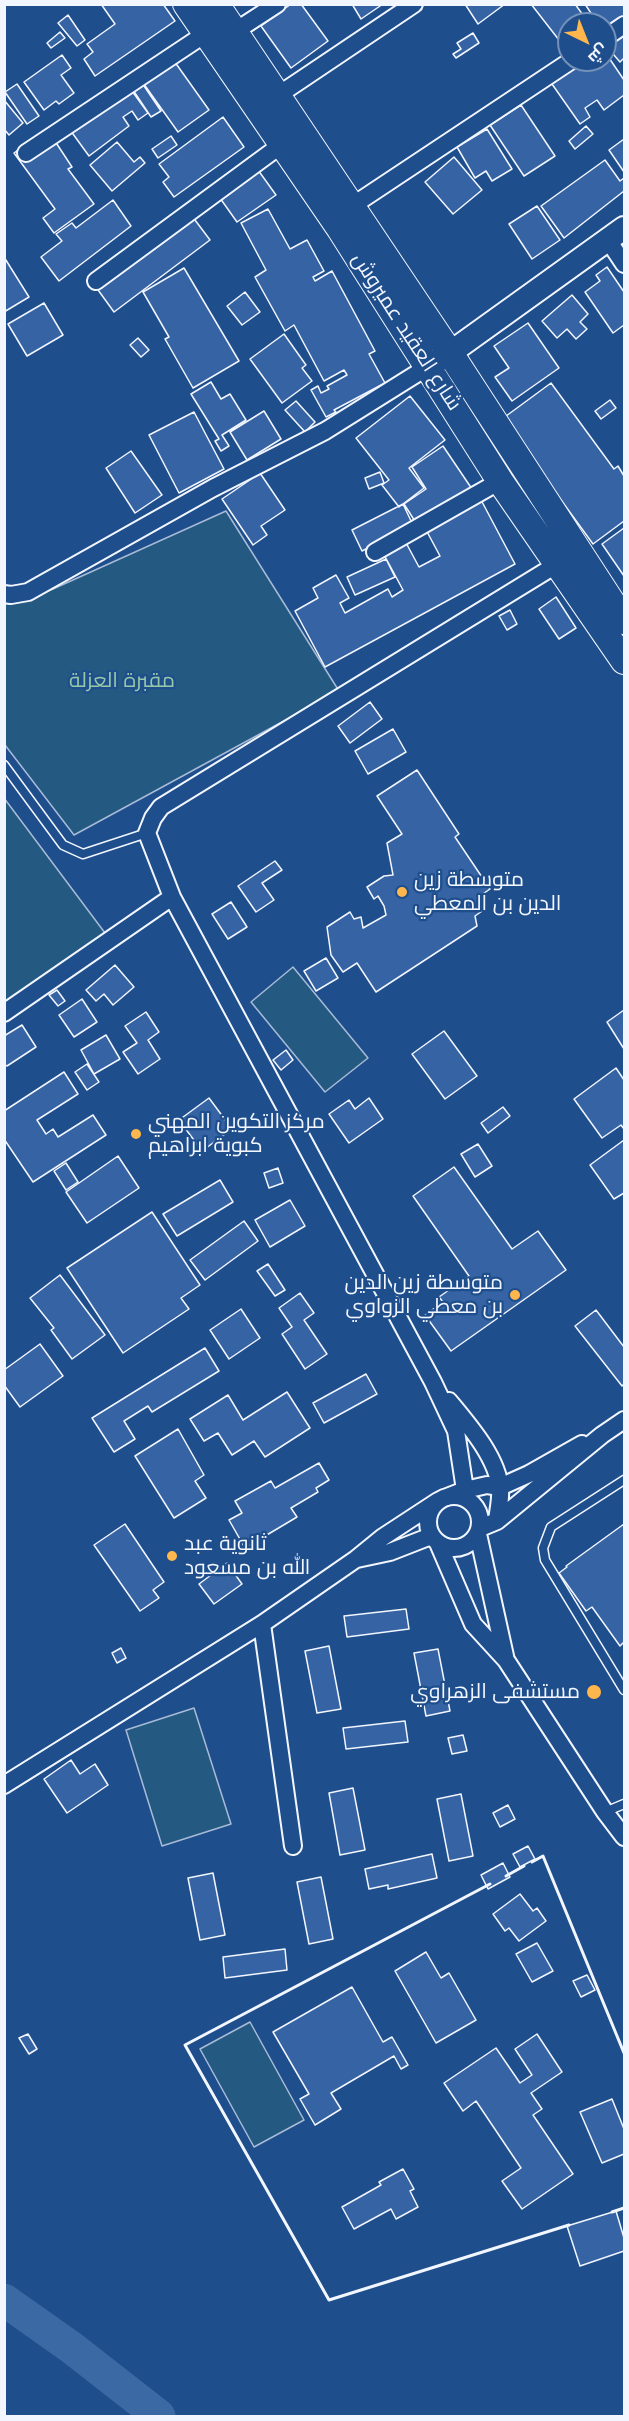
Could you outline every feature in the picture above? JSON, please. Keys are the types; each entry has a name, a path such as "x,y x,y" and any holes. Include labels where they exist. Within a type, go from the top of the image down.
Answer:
{"main road":[{"name":"شارع العقيد عميروش","path":"186,4 340,229 439,360 578,552 624,621"},
{"name":"شارع العقيد عميروش","path":"216,4 352,206 439,360 500,481 624,661"}],"street":[{"path":"234,32 277,4"},
{"path":"277,96 414,4"},
{"path":"26,153 206,34"},
{"path":"352,206 557,70"},
{"path":"96,281 281,145"},
{"path":"4,594 28,592 213,488 325,431 439,360 616,234 624,264"},
{"path":"375,552 500,481"},
{"path":"465,1490 456,1431 433,1382 172,897 147,833 153,818 161,807 578,552"},
{"path":"4,1013 172,897"},
{"path":"433,1382 471,1428 496,1470 500,1487 497,1521"},
{"path":"435,1539 445,1547 460,1548 467,1545 479,1531 497,1521 602,1435 624,1420"},
{"path":"4,1785 262,1624 356,1559 382,1537 443,1499 465,1490 487,1485 500,1487 529,1474 572,1448 602,1435"},
{"path":"506,1660 479,1531 480,1519 472,1503 464,1498 443,1499 429,1513 428,1521 473,1624 506,1660 604,1812 624,1837"},
{"path":"356,1559 435,1539"},
{"path":"262,1624 293,1846"}],"lane":[{"path":"4,765 63,845 83,854 147,833"},
{"path":"624,1480 551,1527 543,1548 545,1560 624,1690"},
{"path":"604,1812 624,1804"}],"green space":[{"name":"مقبرة العزلة","path":"226,511 339,691 74,835 5,745 5,604 53,589"},
{"path":"4,798 108,937 4,1004"},
{"path":"293,967 368,1058 325,1092 251,1002"},
{"path":"194,1708 231,1824 162,1846 126,1730"},
{"path":"250,2022 304,2120 254,2147 200,2049"}],"building":[{"path":"101,4 163,4 175,21 95,76 84,59 93,52 87,44 115,24"},
{"path":"291,4 301,4 328,41 291,68 261,26"},
{"path":"352,4 383,4 361,19"},
{"path":"465,4 505,4 478,24"},
{"path":"531,4 575,4 581,12 557,12 557,37"},
{"path":"585,4 624,4 624,19 617,23 617,12 590,12"},
{"path":"68,15 85,40 77,46 58,23"},
{"path":"60,32 65,38 51,48 47,43"},
{"path":"624,32 624,58 620,62 617,59 617,38"},
{"path":"473,33 479,43 456,58 453,54 461,49 457,43"},
{"path":"62,55 71,68 61,75 74,93 59,104 56,101 44,110 24,82"},
{"path":"172,58 209,110 178,132 141,80"},
{"path":"617,70 624,80 624,95 604,110 597,100 585,108 590,117 580,124 552,84 568,72 617,72"},
{"path":"124,80 148,113 138,120 132,111 123,117 129,126 89,156 65,123"},
{"path":"140,80 161,111 151,117 131,87"},
{"path":"17,84 39,116 27,124 5,92"},
{"path":"4,100 23,123 9,135 4,129"},
{"path":"521,105 555,156 524,176 490,125"},
{"path":"223,117 244,147 174,197 163,182 169,177 159,164"},
{"path":"586,126 593,134 575,149 569,141"},
{"path":"47,129 72,167 68,169 94,204 54,233 43,218 55,209 14,153"},
{"path":"487,129 512,169 492,181 486,171 475,178 457,147"},
{"path":"171,136 177,145 158,158 152,149"},
{"path":"624,139 624,172 609,150"},
{"path":"117,142 134,162 140,157 145,163 112,191 90,165"},
{"path":"454,157 482,190 453,214 425,182"},
{"path":"605,160 620,181 624,178 624,191 564,238 541,206"},
{"path":"253,163 276,195 237,222 215,191"},
{"path":"113,200 131,226 59,281 41,257 62,241 56,234 72,223 76,228"},
{"path":"537,206 560,240 532,259 509,224"},
{"path":"268,209 290,249 307,240 324,271 313,277 315,281 332,271 375,351 369,354 385,383 334,410 336,412 326,417 311,390 318,386 321,393 329,389 327,386 347,375 344,370 324,381 294,325 285,331 255,277 266,270 241,223"},
{"path":"189,212 210,240 114,312 93,283"},
{"path":"4,257 29,297 4,312"},
{"path":"607,267 624,292 624,325 613,333 585,292 600,281 596,275"},
{"path":"184,268 239,361 193,388 165,339 169,337 143,292"},
{"path":"245,292 260,312 242,325 227,306"},
{"path":"572,295 588,314 580,322 587,329 576,339 567,329 557,338 542,321"},
{"path":"44,303 63,335 27,356 8,324"},
{"path":"528,323 559,368 512,401 495,377 509,368 494,346"},
{"path":"284,334 306,365 302,368 312,381 282,403 250,359"},
{"path":"138,338 149,350 141,357 130,345"},
{"path":"211,382 221,399 230,394 246,420 222,435 229,446 221,451 215,441 219,439 191,394"},
{"path":"551,383 614,469 618,466 624,476 624,521 593,544 502,419"},
{"path":"410,396 445,440 409,468 424,488 399,507 382,485 389,480 356,438"},
{"path":"610,400 616,408 601,419 595,411"},
{"path":"296,401 315,422 305,432 285,410"},
{"path":"264,411 281,439 247,460 230,432"},
{"path":"194,412 224,469 179,493 149,435"},
{"path":"443,446 472,489 418,526 404,504 426,489 412,467"},
{"path":"131,451 162,495 135,513 106,468"},
{"path":"380,472 384,483 369,489 365,478"},
{"path":"260,473 285,510 261,526 267,535 253,545 222,499"},
{"path":"480,498 515,564 325,667 295,611 318,598 313,588 336,575 349,598 340,603 345,613 388,589 392,597 403,590 382,551 404,539 419,567 440,556 425,528"},
{"path":"403,504 413,525 362,551 352,530"},
{"path":"624,528 624,576 602,544"},
{"path":"386,559 395,577 355,595 347,577"},
{"path":"556,597 576,628 559,639 539,609"},
{"path":"510,610 517,624 507,630 499,616"},
{"path":"370,702 382,719 350,743 338,726"},
{"path":"393,729 406,752 368,774 355,751"},
{"path":"417,770 459,834 455,837 490,889 477,898 485,909 475,916 477,926 376,992 357,963 343,972 331,955 327,927 350,912 354,919 361,917 363,928 386,915 378,896 374,899 367,887 384,876 393,875 387,843 402,834 377,796"},
{"path":"275,861 282,870 262,883 274,900 256,912 238,886"},
{"path":"231,902 247,927 228,939 212,914"},
{"path":"326,958 338,978 316,991 304,971"},
{"path":"115,965 134,987 113,1005 104,994 96,1001 86,990"},
{"path":"57,990 65,1001 58,1006 49,995"},
{"path":"82,999 97,1022 74,1037 59,1015"},
{"path":"624,1010 624,1049 607,1022"},
{"path":"146,1012 159,1032 148,1040 160,1059 138,1074 123,1052 137,1043 125,1026"},
{"path":"22,1025 36,1047 7,1066 4,1064 4,1036"},
{"path":"444,1031 477,1076 445,1099 412,1054"},
{"path":"106,1035 120,1059 94,1074 81,1050"},
{"path":"286,1050 293,1060 281,1070 273,1060"},
{"path":"87,1064 99,1082 87,1090 75,1072"},
{"path":"616,1068 624,1080 624,1129 621,1125 602,1138 574,1099"},
{"path":"64,1072 78,1094 37,1120 46,1134 53,1129 58,1137 93,1115 106,1135 33,1182 4,1139 4,1111"},
{"path":"209,1098 232,1129 202,1151 179,1120"},
{"path":"369,1098 383,1119 349,1143 329,1114 349,1100 355,1109"},
{"path":"503,1107 510,1116 488,1133 481,1123"},
{"path":"624,1140 624,1193 614,1199 590,1165"},
{"path":"478,1144 492,1166 475,1177 461,1154"},
{"path":"118,1156 139,1188 87,1223 66,1192"},
{"path":"66,1163 78,1182 66,1190 54,1171"},
{"path":"454,1167 512,1249 538,1231 566,1270 451,1351 425,1315 443,1302 439,1297 469,1276 413,1196"},
{"path":"278,1168 283,1183 269,1188 264,1173"},
{"path":"220,1180 233,1202 177,1236 163,1214"},
{"path":"290,1200 305,1226 270,1247 255,1220"},
{"path":"152,1212 200,1285 181,1298 189,1309 123,1353 67,1268"},
{"path":"244,1221 258,1241 205,1280 190,1260"},
{"path":"268,1264 285,1290 275,1296 257,1271"},
{"path":"60,1275 105,1335 72,1359 51,1330 54,1328 30,1298"},
{"path":"300,1293 314,1313 304,1320 327,1354 305,1369 282,1334 292,1327 279,1308"},
{"path":"241,1309 260,1338 229,1359 210,1330"},
{"path":"596,1310 624,1347 624,1384 622,1386 575,1326"},
{"path":"40,1344 63,1376 20,1407 4,1385 4,1370"},
{"path":"205,1348 219,1371 152,1412 148,1406 124,1421 135,1439 114,1452 92,1418"},
{"path":"366,1374 377,1394 324,1423 313,1403"},
{"path":"287,1392 310,1428 265,1457 254,1441 232,1455 218,1433 204,1441 190,1419 228,1395 243,1420"},
{"path":"178,1429 204,1475 195,1481 206,1498 174,1518 135,1456"},
{"path":"319,1463 329,1480 316,1488 318,1492 291,1508 297,1517 245,1548 229,1520 242,1513 235,1501 271,1481 275,1488"},
{"path":"125,1524 164,1582 153,1590 159,1598 140,1611 94,1545"},
{"path":"624,1524 624,1642 620,1646 592,1607 586,1611 559,1573"},
{"path":"227,1563 242,1584 214,1604 199,1584"},
{"path":"406,1609 409,1629 347,1637 344,1616"},
{"path":"329,1646 341,1709 317,1713 305,1651"},
{"path":"121,1648 126,1658 117,1663 112,1653"},
{"path":"438,1649 450,1711 426,1716 414,1653"},
{"path":"405,1721 408,1742 346,1749 343,1728"},
{"path":"463,1735 467,1751 452,1754 448,1738"},
{"path":"71,1760 80,1774 95,1764 108,1785 67,1813 44,1779"},
{"path":"353,1788 365,1850 340,1855 329,1793"},
{"path":"461,1794 473,1856 449,1861 437,1799"},
{"path":"508,1805 515,1819 500,1827 493,1813"},
{"path":"528,1846 535,1859 520,1867 513,1854"},
{"path":"432,1854 437,1878 388,1889 388,1885 369,1889 365,1869"},
{"path":"503,1863 510,1877 488,1889 481,1875"},
{"path":"213,1873 225,1935 200,1940 188,1878"},
{"path":"321,1877 333,1939 309,1944 297,1882"},
{"path":"520,1894 533,1911 537,1908 546,1921 519,1941 509,1928 505,1931 493,1914"},
{"path":"537,1943 553,1971 532,1982 516,1954"},
{"path":"285,1949 287,1970 225,1978 223,1957"},
{"path":"426,1952 441,1978 449,1973 476,2020 436,2043 395,1971"},
{"path":"587,1975 595,1990 581,1997 573,1981"},
{"path":"352,1987 383,2042 392,2037 408,2065 401,2069 394,2056 331,2093 341,2109 315,2125 300,2099 309,2094 273,2032"},
{"path":"28,2034 37,2049 29,2054 19,2038"},
{"path":"537,2034 562,2072 531,2093 542,2109 533,2115 573,2174 522,2209 502,2181 521,2168 476,2101 463,2111 444,2083 496,2048 520,2083 532,2075 515,2049"},
{"path":"612,2099 624,2129 624,2154 602,2163 580,2112"},
{"path":"403,2169 414,2189 410,2191 418,2207 396,2219 391,2209 354,2229 342,2207 381,2185 379,2182"},
{"path":"616,2211 624,2238 624,2251 580,2266 567,2226"}],"waterway":[{"path":"4,2300 72,2348 159,2416"}],"wall":[{"path":"532,1862 543,1856 624,2053"},
{"path":"506,1876 524,1866"},
{"path":"490,1884 185,2045 329,2300 569,2225"},
{"path":"612,2212 624,2208"}],"place":[{"name":"متوسطة زين الدين بن المعطي","path":"402,892"},
{"name":"مركز التكوين المهني كبوية ابراهيم","path":"136,1134"},
{"name":"متوسطة زين الدين بن معطي الزواوي","path":"515,1295"},
{"name":"ثانوية عبد الله بن مسعود","path":"172,1556"},
{"name":"مستشفى الزهراوي","path":"594,1692"}]}
